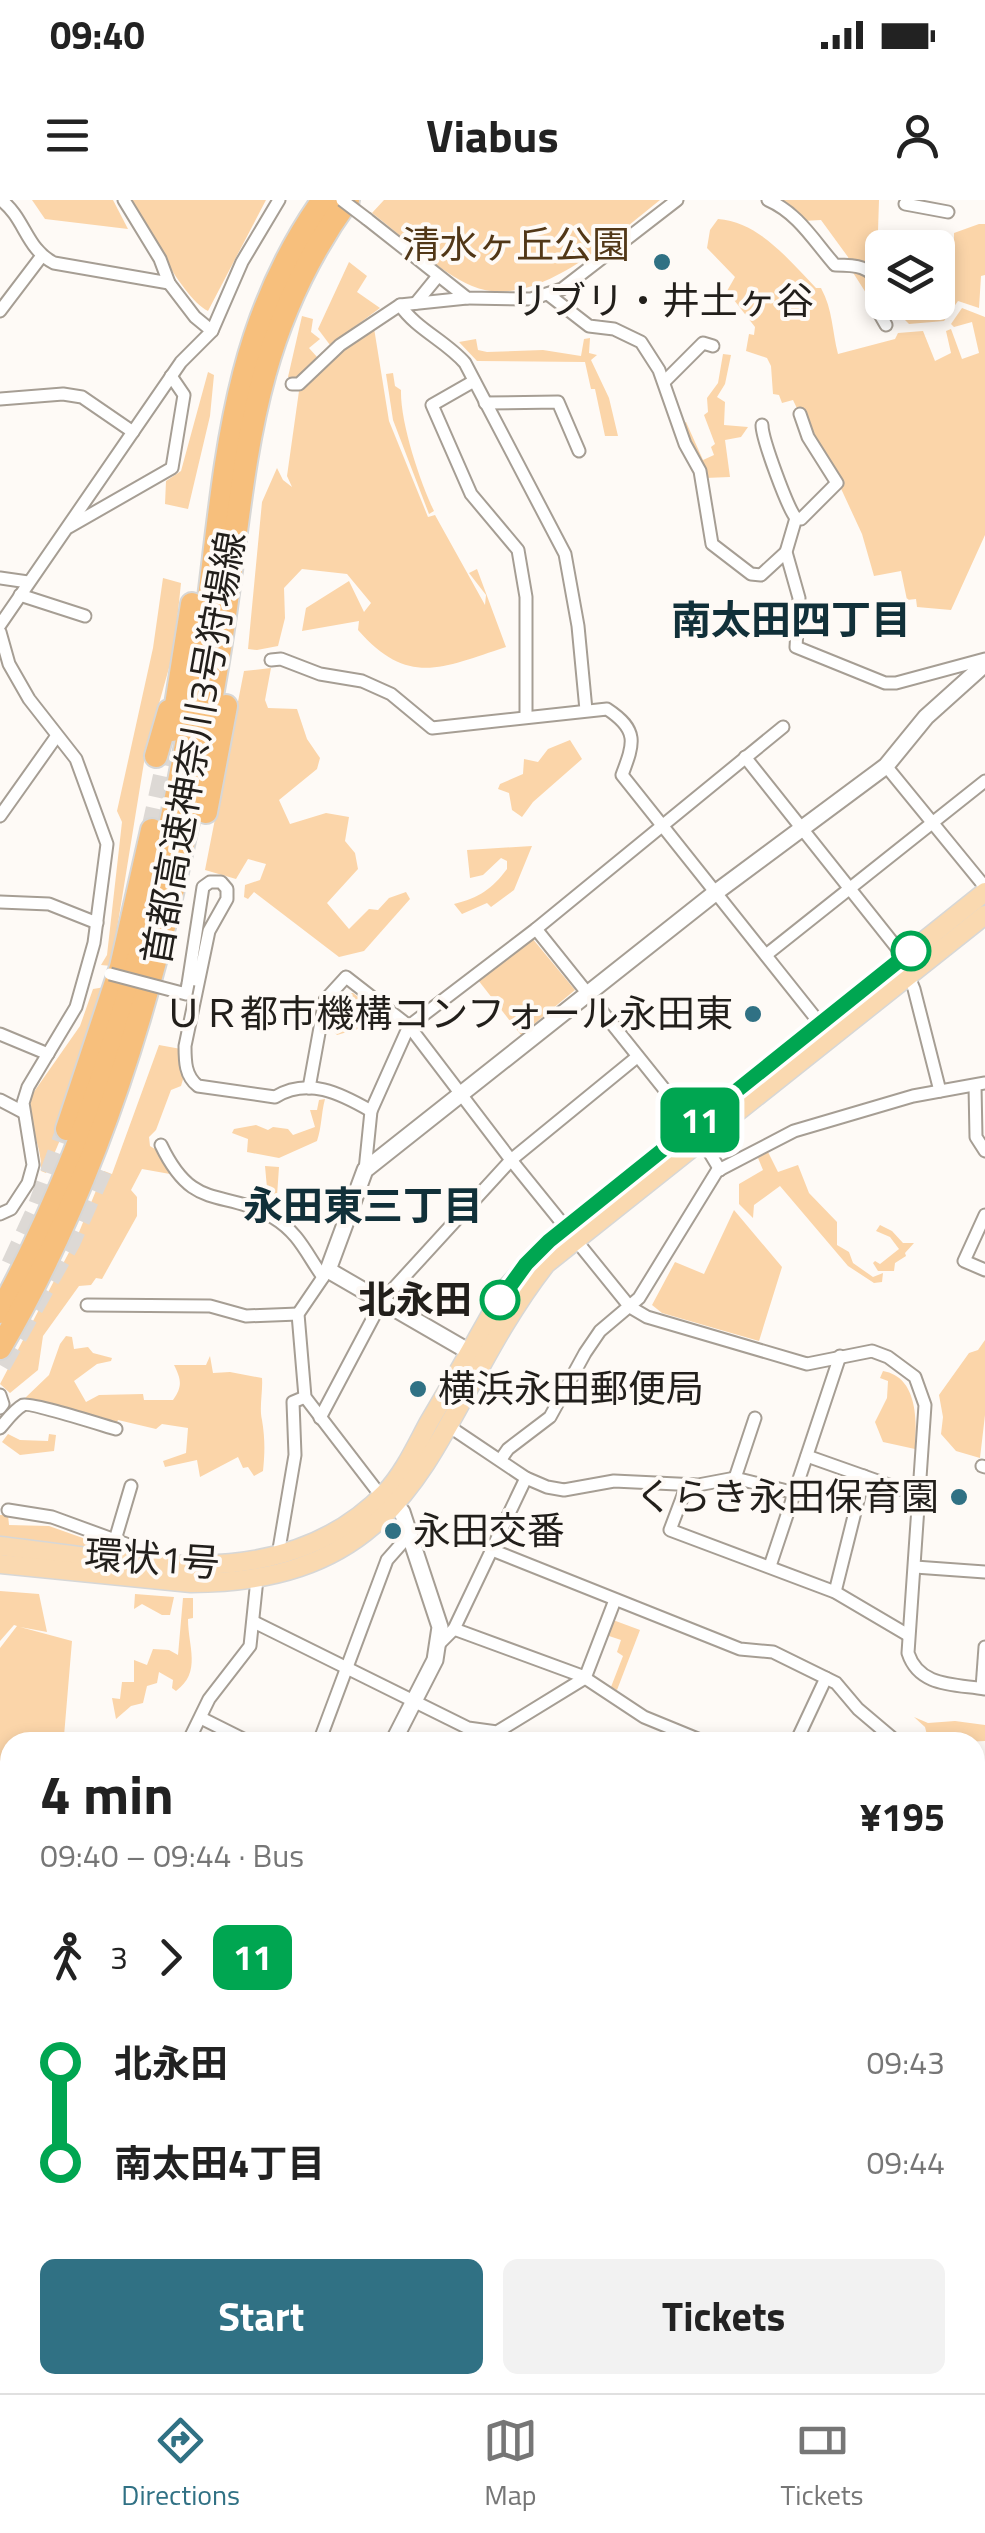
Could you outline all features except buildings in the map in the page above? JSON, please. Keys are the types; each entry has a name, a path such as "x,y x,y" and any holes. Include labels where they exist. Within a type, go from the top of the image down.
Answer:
{"highway":[{"name":"首都高速神奈川3号狩場線","path":"217,595 226,448 248,349 286,258 323,200"},
{"name":"首都高速神奈川3号狩場線","path":"0,1312 63,1184 114,1046 151,914 261,380 297,284 345,200"},
{"path":"102,1166 146,1050 166,982 185,757 184,657 217,595"},
{"name":"首都高速神奈川3号狩場線","path":"0,1348 63,1226 118,1088 161,944 185,757"},
{"path":"68,1130 121,967 147,828"}],"main road":[{"name":"環状1号","path":"0,1564 192,1583 257,1579 308,1564 366,1532 476,1356 572,1234 906,966 985,889"},
{"name":"環状1号","path":"906,966 985,915"},
{"name":"環状1号","path":"0,1546 209,1567 278,1555 339,1528 424,1470 450,1427 476,1356"}],"street":[{"path":"1,200 16,211 41,256 54,264 169,283"},
{"path":"124,200 160,259 169,283 212,331"},
{"path":"0,1214 11,1209 21,1197 32,1165 23,1112 28,1087 69,1022 87,968 97,923 106,844 104,828 76,759 56,737 16,676 0,629 28,582 172,376 212,331 242,262 278,200"},
{"path":"345,200 468,298"},
{"path":"292,384 299,384 340,345 400,305 468,298 531,300 550,295 574,281 677,200"},
{"path":"768,200 784,207 835,265 862,266 874,274 882,285 878,311 886,325"},
{"path":"905,204 920,203 948,212"},
{"path":"0,310 41,256"},
{"path":"416,303 438,276"},
{"path":"550,295 589,326 614,329 640,342 664,382 703,481 708,538 712,544 751,574 761,575 786,552 796,518"},
{"path":"400,305 407,316 454,350 549,521 570,570 586,710"},
{"path":"664,382 703,343 713,346"},
{"path":"65,529 172,468 184,395 172,376"},
{"path":"474,382 432,406 471,494 518,550 526,597 526,717"},
{"path":"0,399 63,394 82,397 133,432"},
{"path":"484,403 558,402 578,451"},
{"path":"762,425 762,437 790,511 801,519 837,483 808,437 800,414"},
{"path":"786,552 798,598 796,647 885,683 985,662"},
{"path":"0,578 28,582"},
{"path":"20,595 85,616"},
{"path":"271,660 362,681 391,694 432,728 608,709 631,732 634,744 622,775 826,1030"},
{"path":"365,1170 716,893 886,766 926,717 985,662"},
{"path":"398,1732 435,1660 439,1644 436,1610 410,1534 388,1498 305,1397 298,1314 326,1274 365,1170 372,1111 409,1026 536,929 782,727"},
{"path":"0,816 56,737"},
{"path":"745,758 906,966 940,1091"},
{"path":"886,766 985,889"},
{"path":"766,955 985,781"},
{"path":"87,968 186,994 203,887 221,882 228,889 203,957 185,1046 188,1072 198,1086 276,1098 293,1086 338,1091 372,1111"},
{"path":"0,902 49,904 97,923"},
{"path":"536,929 698,1132 720,1170"},
{"path":"309,1088 325,1000 346,976 409,1026 630,1306 647,1317 807,1364 872,1352 888,1358 915,1378 925,1405 908,1652 912,1666 933,1682 983,1688 985,1647"},
{"path":"0,1034 48,1054"},
{"path":"320,1418 382,1301 511,1160 638,1057"},
{"path":"501,1459 508,1449 550,1417 572,1371 600,1331 630,1306 662,1264 720,1170 794,1131 940,1091 980,1085 976,1136 985,1151"},
{"path":"0,1100 23,1112"},
{"path":"160,1145 185,1183 219,1200 272,1216 303,1242 326,1274 382,1301 476,1356"},
{"path":"985,1216 964,1261 985,1270"},
{"path":"87,1305 201,1306 246,1316 298,1314"},
{"path":"770,1566 840,1356"},
{"path":"0,1395 0,1408"},
{"path":"278,1555 295,1455 293,1402 305,1397"},
{"path":"0,1428 14,1412 34,1403 62,1415 116,1428"},
{"path":"735,1478 755,1418"},
{"path":"450,1427 526,1478 564,1490 614,1481 687,1486 735,1478 795,1493"},
{"path":"807,1456 920,1496"},
{"path":"835,1592 864,1476"},
{"path":"439,1644 454,1629 526,1478"},
{"path":"116,1540 131,1486"},
{"path":"687,1486 670,1530 835,1592 908,1634"},
{"path":"8,1510 52,1517 126,1544 126,1560"},
{"path":"323,1732 387,1560 410,1534"},
{"path":"492,1550 740,1650 773,1652 836,1683 885,1732"},
{"path":"915,1567 985,1572"},
{"path":"193,1732 210,1699 250,1646 257,1579"},
{"path":"254,1622 468,1728 498,1732 585,1678 615,1600"},
{"path":"454,1629 585,1678 644,1716 681,1732"},
{"path":"801,1732 826,1678"},
{"path":"200,1718 229,1732"}],"green space":[{"path":"32,200 113,200 128,229 45,219"},
{"path":"131,200 266,200 208,311 176,277"},
{"name":"清水ヶ丘公園","path":"384,200 660,200 572,267 521,289 496,292 472,286 447,272 372,213"},
{"path":"778,200 879,200 878,230 865,230 865,291 848,257 821,220 803,221"},
{"path":"718,219 747,227 783,254 816,288 821,288 838,354 895,339 898,333 923,331 935,361 951,353 946,331 951,329 962,359 979,353 972,322 954,327 951,324 962,308 985,317 985,535 951,610 917,607 916,599 907,600 901,571 874,576 862,534 819,441 812,440 793,400 782,403 779,395 773,394 767,358 746,351 749,334 754,335 755,327 727,291 735,277 707,248 710,230"},
{"path":"985,224 985,275 981,276 979,308 958,301 955,305 955,233"},
{"path":"349,262 367,276 357,292 380,308 330,345 318,329"},
{"path":"302,316 313,319 311,332 320,339 309,348 317,357 295,380 288,377"},
{"path":"905,320 945,320 944,321 909,324"},
{"path":"374,328 389,421 428,517 435,515 485,605 486,595 469,573 477,569 506,647 427,668 393,660 358,630 359,621 302,631 306,608 349,581 364,612 371,603 347,574 302,569 284,588 285,618 278,646 248,649 262,502 277,468 292,487 287,476 299,391 335,356"},
{"path":"590,338 589,353 597,355 591,360 609,398 618,436 605,436 585,362 477,361 459,342 476,339 478,350 487,352 543,350 581,356 584,339"},
{"path":"723,354 731,355 725,384 717,397 725,402 724,425 748,427 741,437 725,440 730,477 705,478 682,424 686,422 703,460 714,455 711,447 715,444 704,415 708,412 707,398 718,383"},
{"path":"208,372 214,375 210,416 188,509 165,504 166,481 181,471"},
{"path":"393,373 395,386 401,390 412,452 434,511 429,514 393,420 386,374"},
{"path":"163,578 181,583 174,650 146,750 111,966 101,965 107,955 122,822 117,811 153,648"},
{"path":"271,668 265,700 268,708 297,709 307,739 320,758 317,769 279,800 290,824 326,813 349,817 345,841 355,853 358,869 327,903 349,929 369,909 378,910 389,898 406,892 410,899 364,951 339,957 254,892 248,899 244,897 245,885 260,880 266,864 248,859 236,879 205,870 244,671"},
{"path":"570,740 582,759 533,802 522,817 512,810 509,793 498,789 500,784 523,774 524,759 538,762 548,749"},
{"path":"532,846 514,890 491,907 487,903 462,914 454,904 484,892 507,869 507,861 501,858 483,875 470,878 467,850"},
{"path":"532,938 575,990 521,1035 478,980"},
{"path":"105,987 63,1133 46,1173 41,1171 30,1115 31,1096 80,1026 93,989"},
{"path":"343,993 353,993 390,1021 385,1030 368,1026 337,1035 329,1026 335,1002"},
{"path":"159,1045 181,1049 184,1076 181,1086 171,1090 156,1130 149,1137 150,1146 158,1151 170,1174 142,1169 131,1190 137,1197 137,1216 102,1279 79,1286 43,1336 38,1370 10,1393 0,1384 77,1237 104,1171 112,1174"},
{"path":"325,1099 317,1141 279,1158 247,1152 248,1139 232,1133 234,1129 256,1125 268,1130 288,1129 293,1135 315,1127 310,1110 317,1110 319,1100"},
{"path":"768,1152 778,1172 798,1165 809,1193 837,1222 837,1245 873,1277 883,1273 882,1282 874,1283 848,1266 780,1186 754,1205 753,1218 739,1204 739,1184 763,1170 758,1158"},
{"path":"265,1166 279,1167 277,1196 268,1200 263,1194 267,1188"},
{"path":"734,1210 782,1267 759,1341 662,1313 652,1305 675,1262 704,1274"},
{"path":"880,1225 903,1243 914,1243 906,1256 895,1263 894,1271 878,1271 873,1263 880,1264 899,1249 890,1237 876,1231"},
{"path":"66,1336 72,1337 74,1349 88,1347 93,1353 112,1358 74,1381 86,1402 99,1395 143,1394 144,1400 173,1400 180,1382 174,1365 206,1365 210,1356 213,1373 262,1378 263,1471 254,1476 248,1467 243,1468 238,1457 200,1477 197,1460 165,1467 163,1461 186,1453 188,1428 162,1424 156,1429 118,1420 116,1424 24,1399 49,1375"},
{"path":"985,1340 985,1415 980,1458 956,1451 941,1434 939,1395 969,1353 978,1350"},
{"path":"883,1371 895,1375 909,1391 915,1414 915,1449 883,1442 875,1422 887,1398 888,1381 880,1378"},
{"path":"8,1434 20,1440 48,1441 49,1434 56,1435 54,1451 20,1455 2,1442"},
{"path":"0,1515 8,1515 9,1525 49,1526 97,1543 80,1547 0,1537"},
{"path":"0,1591 39,1594 47,1632 20,1627 72,1641 64,1732 0,1732 0,1648 17,1626 0,1641"},
{"path":"135,1594 174,1597 170,1615 142,1604 134,1609"},
{"path":"183,1598 193,1598 193,1618 188,1619 192,1658 189,1676 176,1691 172,1688 173,1680 159,1672 157,1683 147,1686 143,1703 131,1706 116,1719 112,1698 120,1699 122,1682 134,1682 134,1660 147,1665 153,1649 178,1655"},
{"path":"613,1620 640,1630 617,1690 611,1687 623,1656 617,1652 621,1640 606,1635"},
{"path":"914,1717 928,1723 985,1725 985,1732 926,1732"}],"tunnel":[{"path":"152,830 169,753"},
{"path":"12,1265 67,1129"},
{"path":"0,1365 70,1241 103,1166"}],"bus line":[{"name":"11","path":"500,1300 549,1241 911,951"}],"place":[{"name":"リブリ・井土ヶ谷","path":"662,262"},
{"name":"ＵＲ都市機構コンフォール永田東","path":"753,1014"},
{"name":"北永田","path":"500,1300"},
{"name":"横浜永田郵便局","path":"418,1389"},
{"name":"くらき永田保育園","path":"959,1497"},
{"name":"永田交番","path":"393,1531"}],"district":[{"name":"南太田四丁目","path":"791,620"},
{"name":"永田東三丁目","path":"363,1206"}]}
